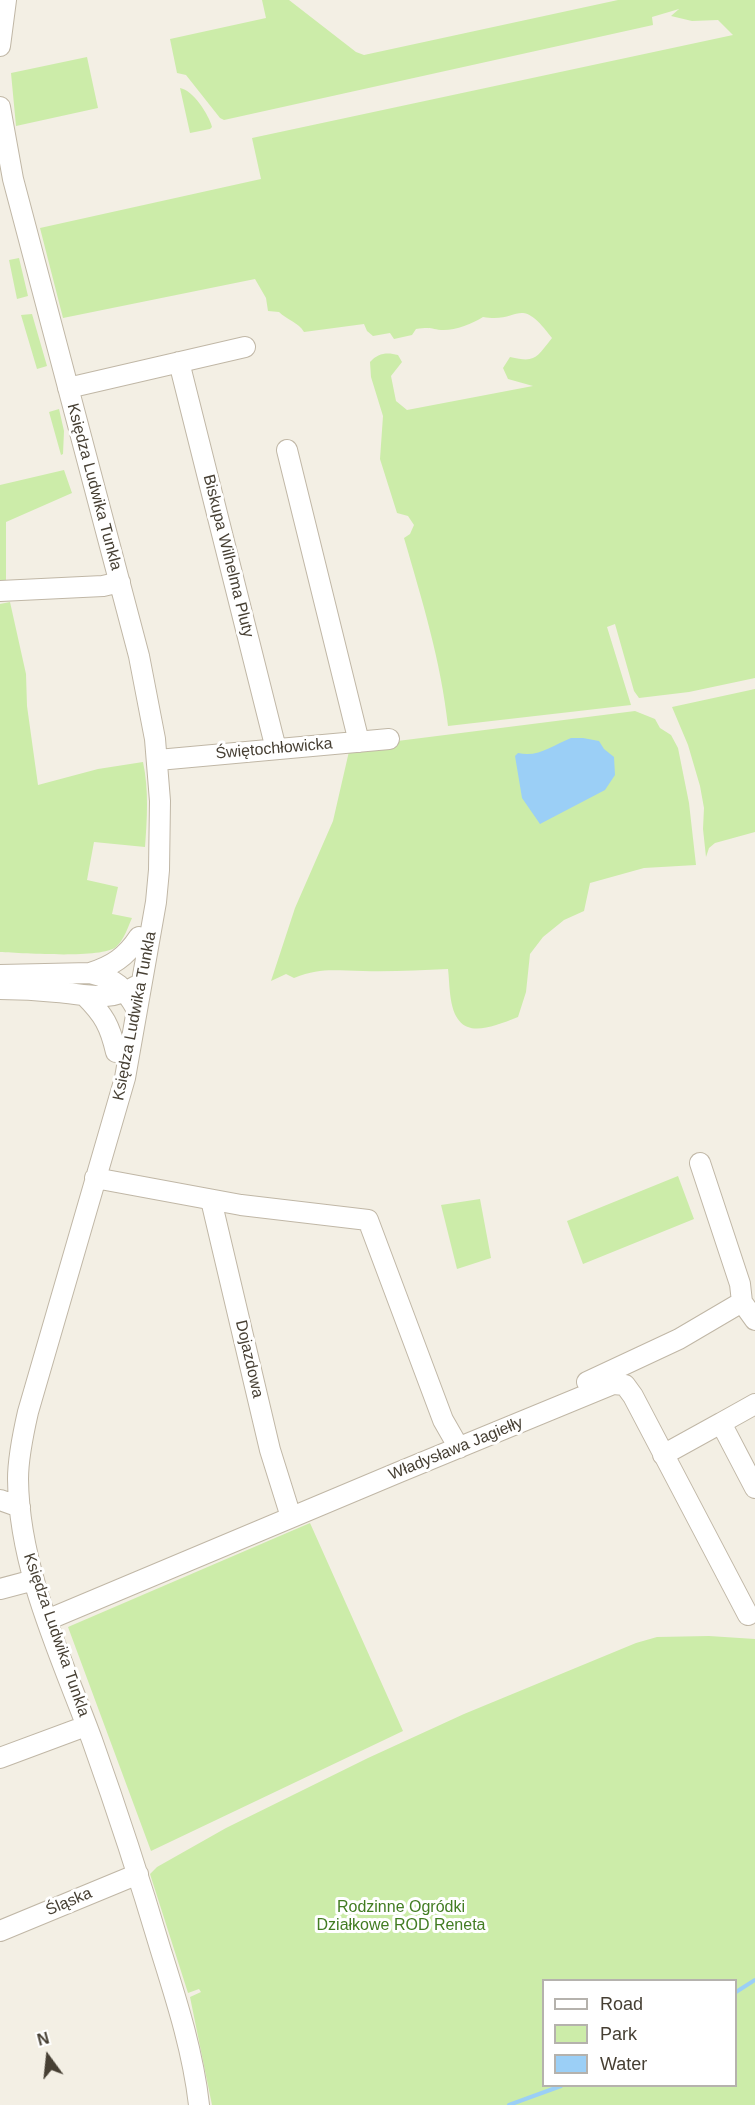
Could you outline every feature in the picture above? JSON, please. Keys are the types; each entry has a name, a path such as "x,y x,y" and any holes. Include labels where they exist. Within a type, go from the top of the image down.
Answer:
{"street":[{"path":"0,46 6,0"},
{"name":"Księdza Ludwika Tunkla","path":"0,107 9,163 120,582 146,691 158,760 159,870 135,986 116,1052 98,1169"},
{"path":"68,388 244,347"},
{"name":"Biskupa Wilhelma Pluty","path":"179,362 276,749"},
{"path":"287,450 359,742"},
{"path":"0,591 94,586 120,582"},
{"name":"Świętochłowicka","path":"158,760 389,739"},
{"name":"Księdza Ludwika Tunkla","path":"159,870 139,937 135,986 137,1010 119,1103 28,1412 21,1449 9,1482 20,1507 34,1580 138,1874 180,2009 199,2105"},
{"path":"90,974 118,961 130,951 139,937"},
{"path":"0,975 90,974 111,979 121,985 135,986"},
{"path":"0,989 68,992 85,996 114,995 135,986"},
{"path":"85,996 109,1025 116,1052"},
{"path":"700,1163 740,1284 742,1302 755,1320"},
{"path":"98,1169 211,1200 368,1220 443,1420 459,1448"},
{"name":"Dojazdowa","path":"211,1200 270,1450 291,1517"},
{"path":"573,1400 580,1385 679,1339 742,1302"},
{"name":"Władysława Jagiełły","path":"47,1620 614,1384 625,1385 748,1615"},
{"path":"663,1455 755,1404"},
{"path":"721,1423 755,1488"},
{"path":"0,1500 20,1507"},
{"path":"0,1589 34,1580"},
{"path":"0,1758 86,1725"},
{"name":"Śląska","path":"0,1930 138,1874"}],"green space":[{"path":"262,0 289,0 356,52 364,55 618,0 755,0 755,678 689,692 639,698 634,691 615,624 607,627 631,705 448,726 436,654 404,538 410,534 414,525 408,516 397,513 380,459 383,416 371,377 370,362 383,354 398,355 402,362 391,376 396,401 407,410 533,386 508,379 503,368 510,357 530,359 539,354 552,338 541,324 525,313 519,313 505,317 483,317 452,329 416,329 412,335 394,339 390,333 373,336 364,324 304,332 279,312 268,311 266,298 255,279 63,318 40,228 261,179 252,138 733,35 718,20 692,21 671,16 679,9 652,17 653,25 224,120 186,75 177,73 170,39 266,18"},
{"path":"87,57 98,108 16,126 11,73"},
{"path":"180,88 190,93 200,104 212,127 210,129 190,133"},
{"path":"19,258 28,296 17,299 9,260"},
{"path":"32,314 47,366 37,369 21,315"},
{"path":"59,409 64,431 63,454 61,455 49,412"},
{"path":"64,470 72,493 6,522 6,580 0,581 0,485"},
{"path":"10,602 26,674 27,706 38,785 98,769 143,762 147,794 145,847 94,842 87,880 118,887 112,914 132,918 121,941 108,951 79,954 0,952 0,604"},
{"path":"755,689 755,832 715,843 709,848 706,857 703,829 704,808 700,786 688,745 672,707"},
{"path":"635,711 655,719 660,728 671,735 678,748 689,803 696,865 644,868 590,883 584,911 564,920 543,937 530,954 526,992 518,1017 482,1028 464,1025 453,1008 448,969 328,970 294,978 286,974 271,981 295,908 333,821 350,747"},
{"path":"678,1176 694,1219 583,1264 567,1221"},
{"path":"480,1199 491,1258 457,1269 441,1205"},
{"path":"310,1523 403,1731 151,1851 68,1627"},
{"name":"Rodzinne Ogródki Działkowe ROD Reneta","path":"709,1636 755,1639 755,2105 212,2105 190,1997 201,1992 199,1989 188,1993 150,1874 157,1867 226,1828 368,1758 464,1714 636,1643 657,1637"}],"water":[{"path":"571,738 599,741 604,749 614,757 615,775 605,790 540,824 522,798 515,756 518,753 539,752"}],"waterway":[{"path":"737,1991 755,1980"},
{"path":"509,2105 558,2087"}]}
